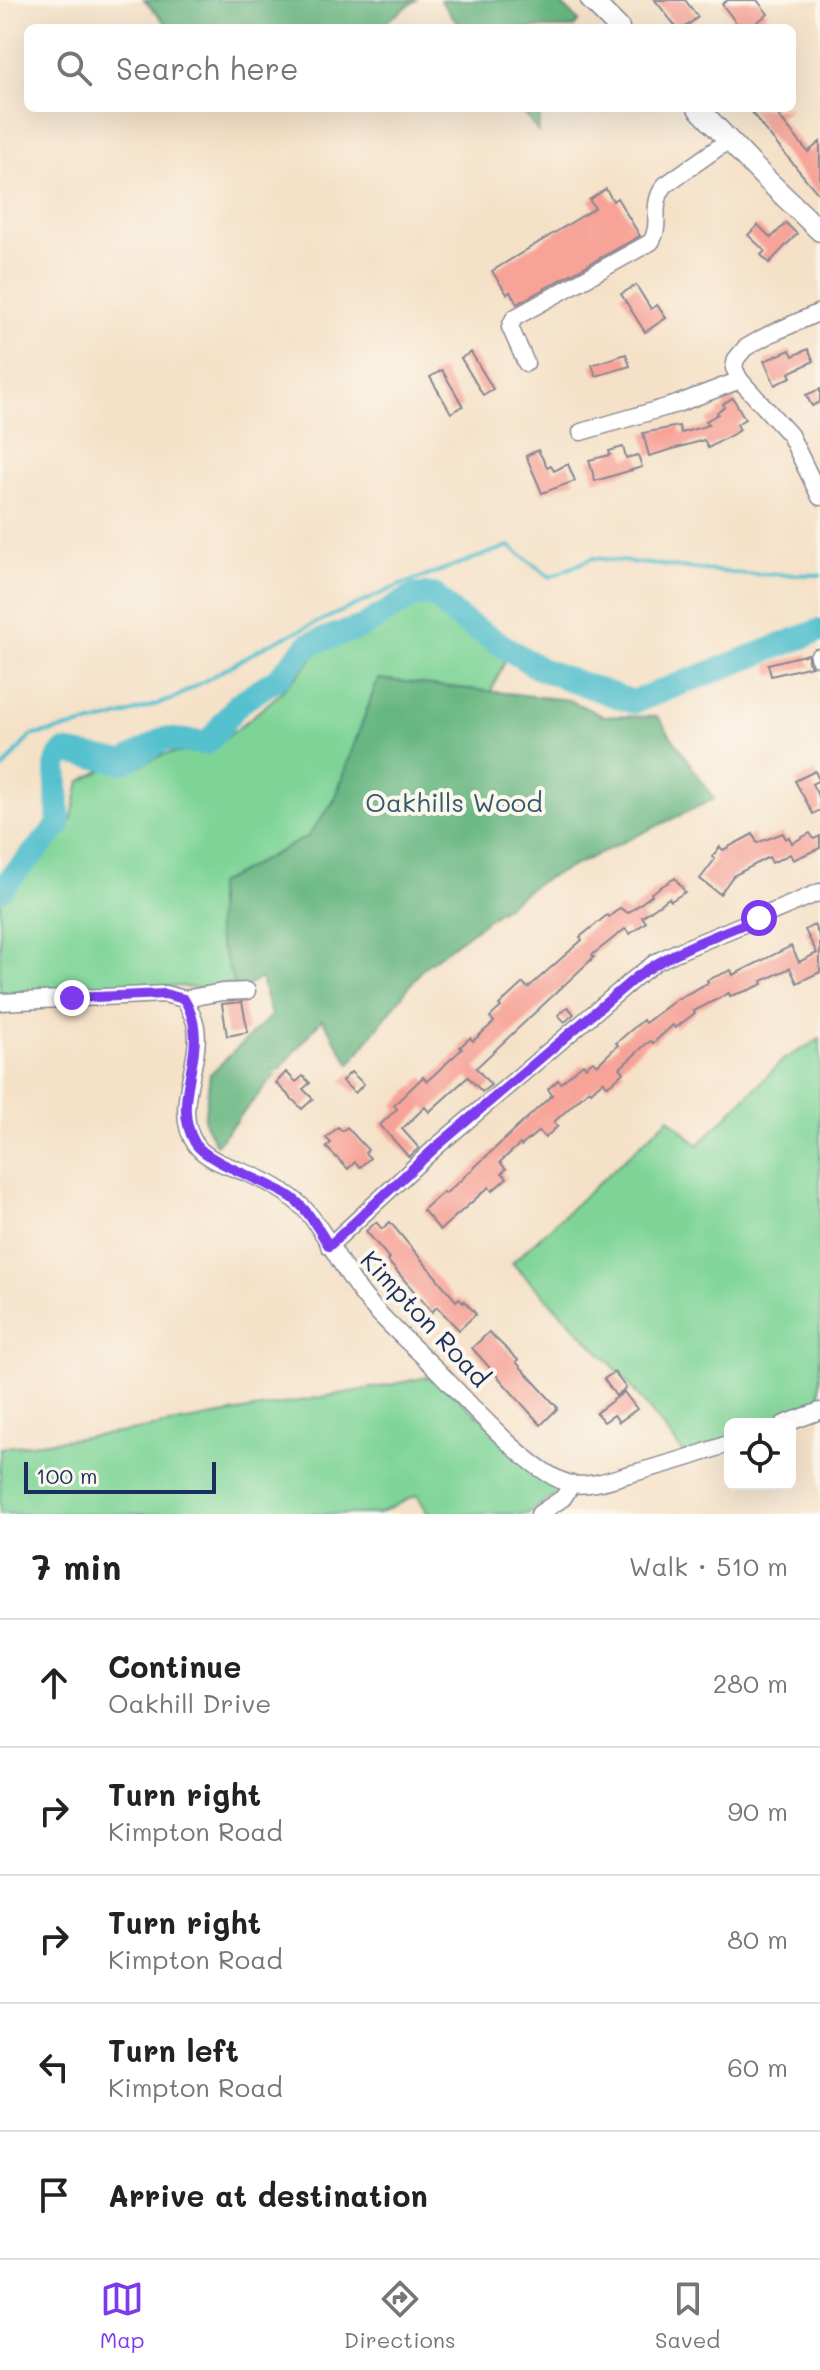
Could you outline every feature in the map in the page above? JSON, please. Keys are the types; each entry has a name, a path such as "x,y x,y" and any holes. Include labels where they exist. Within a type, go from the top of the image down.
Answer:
{"main road":[{"path":"591,0 615,24"},
{"path":"702,112 820,231"}],"street":[{"path":"526,363 510,327 514,318 651,242 656,230 658,193 729,140"},
{"path":"820,312 745,348 736,359 734,368 740,380 790,435 820,497"},
{"path":"581,432 677,404 740,380"},
{"path":"329,1246 436,1147 656,962 820,892"},
{"path":"0,1002 165,994 184,999 247,991"},
{"name":"Kimpton Road","path":"184,999 196,1026 196,1043 186,1094 190,1132 197,1146 210,1157 294,1199 310,1215 342,1268 366,1300 503,1437 539,1468 572,1484"},
{"path":"796,1420 820,1411"},
{"path":"539,1514 563,1498 572,1484 589,1484 666,1465 724,1445"}],"green space":[{"path":"144,0 416,0 383,24 166,24"},
{"path":"440,0 557,0 579,21 576,24 458,24"},
{"path":"523,112 540,112 538,132"},
{"path":"418,601 430,605 508,655 490,693 378,679 333,802 307,837 217,884 217,935 234,983 207,989 180,986 19,992 0,996 0,903 71,821 80,782 102,770 133,769 164,754 212,750 276,697 320,649 359,637"},
{"name":"Oakhills Wood","path":"378,679 569,700 603,716 658,717 714,799 537,883 424,967 350,1064 322,1019 216,1145 204,1121 210,1074 271,1016 261,978 237,992 217,935 217,884 307,837 334,802"},
{"path":"820,1039 820,1408 792,1418 724,1418 724,1442 686,1456 621,1374 512,1263 669,1118 698,1145 784,1059"},
{"path":"432,1376 558,1484 555,1495 527,1514 428,1514 417,1495 378,1514 0,1514 0,1448 125,1432"}],"building":[{"path":"655,0 685,0 698,17 689,24 674,24"},
{"path":"728,0 757,0 768,14 754,24 737,24 722,4"},
{"path":"752,112 786,112 779,117 808,152 820,142 820,196"},
{"path":"606,189 613,201 617,198 640,236 517,304 492,271 595,208 589,200"},
{"path":"786,223 797,234 769,263 761,255 765,251 748,235 758,225 771,238"},
{"path":"636,285 651,309 657,305 666,318 645,332 621,294"},
{"path":"808,349 814,361 789,373 791,377 775,385 764,361 790,350 793,356"},
{"path":"471,352 493,389 483,395 461,358"},
{"path":"626,354 630,366 596,376 592,365"},
{"path":"442,370 463,406 451,413 430,377"},
{"path":"820,389 820,402 812,406 806,395"},
{"path":"733,398 745,419 737,424 740,430 708,448 704,440 649,456 643,433 679,426 681,433 709,425 706,421 718,414 723,404"},
{"path":"623,447 626,458 638,455 642,467 595,481 589,460 610,455 609,451"},
{"path":"538,450 547,467 551,465 554,471 568,464 575,481 542,493 526,456"},
{"path":"808,654 808,662 812,666 771,676 768,664"},
{"path":"815,771 819,780 812,784 820,799 820,810 813,814 795,781"},
{"path":"783,833 792,843 810,833 814,839 820,836 820,848 793,860 790,854 772,863 769,857 733,876 720,894 700,879 720,847 723,850 753,834 757,843"},
{"path":"675,878 685,892 671,901 669,898 642,917 646,922 630,934 625,929 592,955 594,957 476,1068 491,1085 482,1092 468,1077 429,1112 425,1107 402,1129 419,1148 409,1157 380,1125 397,1109 394,1105 423,1077 427,1081 470,1038 473,1041 494,1022 490,1017 523,983 528,988 607,915 609,917 620,908 628,913"},
{"path":"814,925 820,937 820,972 797,983 790,968 762,981 763,984 730,996 729,993 694,1011 675,1028 673,1025 653,1043 646,1044 620,1068 624,1072 608,1086 603,1081 591,1092 589,1090 554,1122 558,1126 545,1138 539,1131 520,1144 500,1162 506,1169 502,1173 507,1178 492,1191 489,1187 440,1230 423,1210 463,1178 552,1095 548,1089 558,1080 561,1083 583,1064 586,1067 593,1061 597,1065 618,1045 616,1043 643,1020 645,1023 677,999 708,983 707,980 731,970 733,975 791,946 799,962 817,953 805,930"},
{"path":"242,1002 248,1032 227,1036 222,1004"},
{"path":"568,1007 574,1014 565,1022 558,1015"},
{"path":"286,1072 296,1082 303,1076 310,1083 303,1089 313,1099 302,1109 276,1083"},
{"path":"351,1072 364,1084 355,1093 342,1081"},
{"path":"338,1127 342,1131 347,1127 368,1150 365,1153 370,1158 360,1167 355,1162 348,1169 326,1147 331,1143 326,1138"},
{"path":"376,1222 382,1229 390,1222 456,1301 459,1298 464,1301 476,1314 459,1330 437,1307 432,1312 387,1260 389,1258 366,1231"},
{"path":"489,1332 518,1360 516,1362 558,1408 541,1425 472,1348"},
{"path":"614,1372 626,1388 616,1396 604,1379"},
{"path":"624,1392 637,1409 619,1422 614,1415 604,1422 596,1413"}],"waterway":[{"path":"0,772 30,736 111,719 173,699 267,645 398,586 509,546 550,577 593,558 744,574 820,575"},
{"path":"0,890 59,825 56,766 64,752 124,762 164,739 205,743 238,704 278,678 309,644 362,627 415,595 434,595 456,616 540,669 633,702 818,631"}],"route":[{"path":"72,998 165,994 184,999 196,1026 196,1043 186,1094 190,1132 197,1146 210,1157 294,1199 310,1215 329,1246 436,1147 635,978 656,962 759,918"}]}
